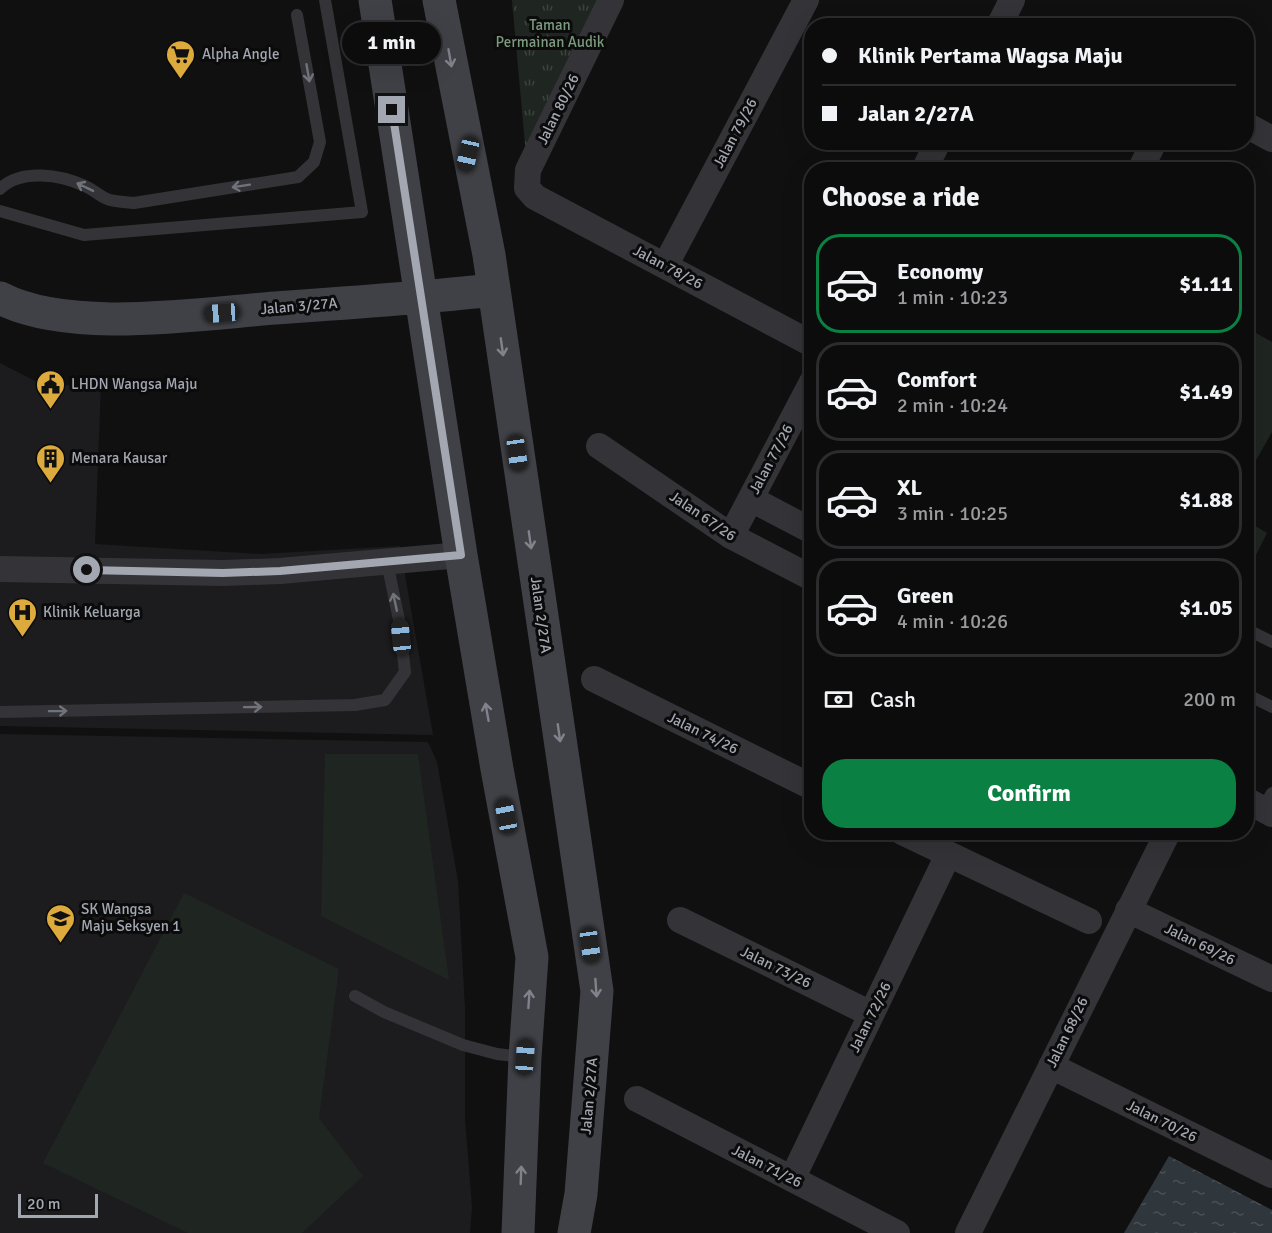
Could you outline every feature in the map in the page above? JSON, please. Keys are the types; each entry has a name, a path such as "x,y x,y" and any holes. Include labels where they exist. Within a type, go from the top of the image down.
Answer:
{"main road":[{"path":"375,0 461,555 497,770 532,957 511,1056 518,1233"},
{"name":"Jalan 2/27A","path":"439,0 489,255 484,291 597,991 580,1194 574,1233"},
{"name":"Jalan 3/27A","path":"0,298 16,306 65,315 127,320 484,291"}],"street":[{"name":"Jalan 80/26","path":"527,188 528,170 611,0"},
{"name":"Jalan 79/26","path":"665,266 806,0"},
{"path":"1003,18 1012,0"},
{"path":"1254,129 1272,139"},
{"name":"Jalan 78/26","path":"527,188 535,197 804,340"},
{"name":"Jalan 77/26","path":"731,536 804,397"},
{"name":"Jalan 67/26","path":"599,446 731,536 804,574"},
{"path":"751,499 804,527"},
{"path":"0,569 223,573 461,555"},
{"name":"Jalan 74/26","path":"594,679 804,783"},
{"path":"918,840 1089,921"},
{"name":"Jalan 68/26","path":"968,1233 1164,840"},
{"name":"Jalan 72/26","path":"792,1179 948,855"},
{"name":"Jalan 69/26","path":"1128,910 1272,979"},
{"name":"Jalan 73/26","path":"680,920 871,1014"},
{"name":"Jalan 70/26","path":"1051,1066 1272,1175"},
{"name":"Jalan 71/26","path":"637,1099 897,1233"}],"lane":[{"path":"0,211 84,234 362,212 325,0"},
{"path":"0,189 7,182 35,175 68,179 88,187 109,200 134,203 298,177 314,162 320,142 297,15"},
{"path":"0,712 355,705 385,700 405,672 399,620 387,562"},
{"path":"1254,633 1272,642"},
{"path":"1254,698 1272,707"},
{"path":"355,996 384,1012 463,1045 511,1056"}],"shaded area":[{"path":"0,363 45,386 101,384 95,544 261,554 400,546 433,735 0,726"},
{"path":"0,734 428,742 437,762 458,881 465,1008 465,1118 472,1207 470,1233 0,1233"}],"green space":[{"name":"Taman Permainan Audik","path":"512,0 603,0 526,155"},
{"path":"1254,332 1272,342 1272,432 1254,464"},
{"path":"1254,525 1267,533 1254,559"},
{"path":"325,754 418,754 449,980 321,916"},
{"path":"184,893 339,969 319,1118 363,1176 302,1233 188,1233 43,1163"}],"water":[{"path":"1169,1156 1272,1210 1272,1233 1124,1233"}],"place":[{"name":"Alpha Angle","path":"181,80"},
{"name":"LHDN Wangsa Maju","path":"50,410"},
{"name":"Menara Kausar","path":"50,484"},
{"name":"Klinik Keluarga","path":"22,638"},
{"name":"SK Wangsa Maju Seksyen 1","path":"60,944"}],"route":[{"path":"87,570 223,573 280,571 461,555 392,110"}]}
